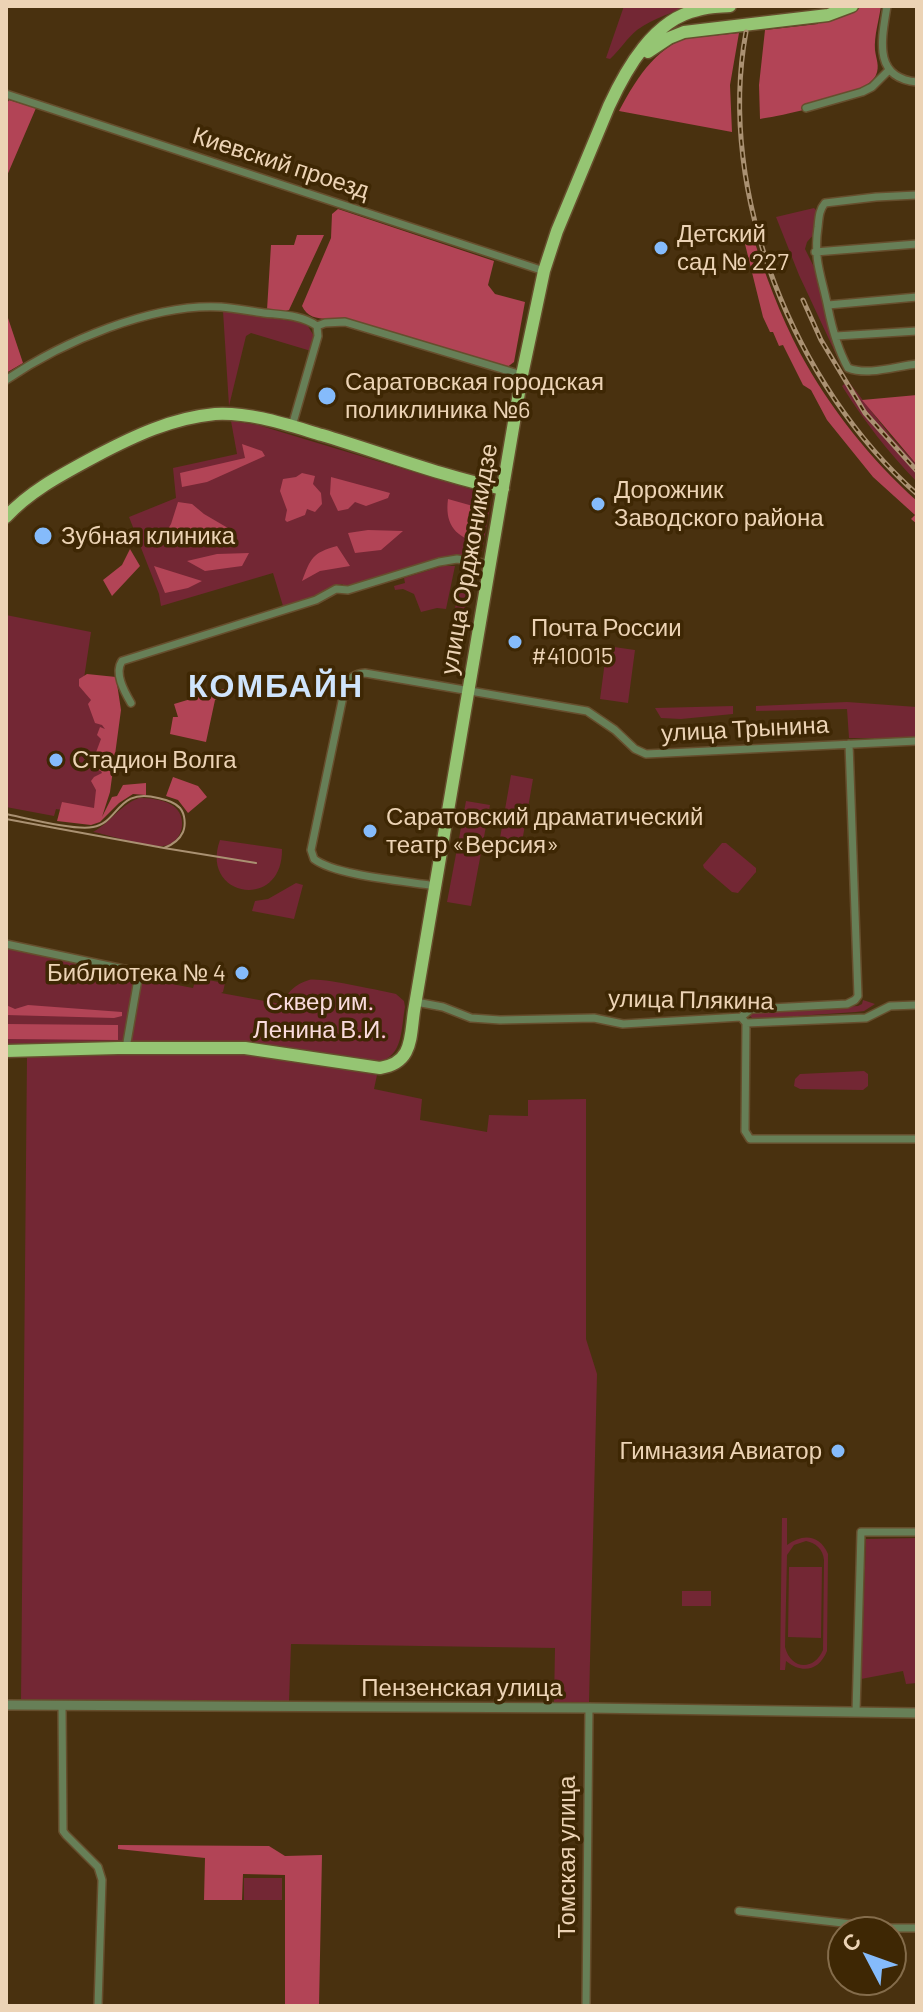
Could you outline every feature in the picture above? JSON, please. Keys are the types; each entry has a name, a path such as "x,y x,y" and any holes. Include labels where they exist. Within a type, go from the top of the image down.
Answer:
{"main road":[{"name":"улица Орджоникидзе","path":"126,1048 245,1048 370,1067 391,1067 407,1052 522,375 544,271 557,231 609,106 627,72 649,42 670,22 697,10 730,6"},
{"name":"улица Орджоникидзе","path":"627,72 655,46 684,32 828,15 852,6"},
{"path":"6,517 28,495 115,446 172,422 226,414 292,426 503,489"},
{"path":"6,1051 126,1048"}],"street":[{"path":"887,6 882,50 889,70 904,80 917,82"},
{"path":"806,108 862,92 872,87 889,70"},
{"name":"Киевский проезд","path":"6,95 544,271"},
{"path":"917,195 825,203 815,252 833,329 848,368 862,371 917,364"},
{"path":"815,252 917,244"},
{"path":"828,305 917,297"},
{"path":"6,380 58,350 95,334 140,317 170,310 220,307 295,317 317,326"},
{"path":"317,326 345,322 522,375"},
{"path":"292,426 318,336 317,326"},
{"path":"836,336 917,331"},
{"path":"131,703 117,671 122,661 316,600 336,589 348,590 457,559 490,564"},
{"name":"улица Орджоникидзе","path":"436,886 330,868 314,859 311,850 345,687 351,677 365,673 468,691"},
{"name":"улица Трынина","path":"468,691 587,711 615,730 635,749 646,754 917,741"},
{"path":"849,744 858,996 847,1004 751,1009 744,1020 745,1131 754,1140 917,1139"},
{"path":"6,944 133,971 138,979 126,1048"},
{"name":"улица Плякина","path":"416,1002 443,1007 471,1018 594,1018 623,1024 866,1018 890,1006 917,1005"},
{"path":"856,1712 861,1532 917,1532"},
{"name":"Пензенская улица","path":"6,1705 917,1713"},
{"path":"62,1705 63,1831 98,1867 102,1880 98,2006"},
{"name":"Томская улица","path":"586,2006 589,1708"},
{"path":"739,1911 886,1928 917,1928"}],"green space":[{"path":"624,6 692,6 643,26 610,59 606,58"},
{"path":"814,208 818,212 815,233 805,249 815,269 845,366 842,367 776,217"},
{"path":"223,311 306,323 314,336 311,351 251,333 246,336 229,406"},
{"path":"848,381 917,465 917,482 859,412 842,386"},
{"path":"231,421 258,425 483,493 491,502 482,551 476,556 443,558 347,588 342,584 283,606 273,573 161,606 129,517 176,498 173,468 237,454"},
{"path":"463,565 473,567 464,616 454,614"},
{"path":"443,566 455,566 446,609 421,612 414,594 403,589 395,590 394,586 405,583 404,578"},
{"name":"Стадион Волга","path":"6,615 91,632 83,685 113,712 97,816 56,809 54,816 6,807"},
{"path":"607,646 635,650 628,703 600,699"},
{"path":"847,702 917,707 917,738 849,738 847,709 756,711 756,706"},
{"path":"733,706 733,714 681,719 661,718 655,708"},
{"path":"511,775 533,779 522,842 500,838"},
{"path":"139,798 159,800 176,808 182,825 174,842 152,846 93,832 126,805"},
{"path":"466,801 490,805 471,906 447,902"},
{"path":"220,840 282,849 279,869 270,882 257,889 244,890 231,885 221,874 217,859"},
{"path":"722,843 756,868 738,893 732,892 703,865"},
{"path":"296,883 303,885 294,919 252,911 255,901 268,899"},
{"path":"6,947 130,974 135,982 126,1037 122,1042 6,1047"},
{"name":"Сквер им. Ленина В.И.","path":"140,978 193,988 196,978 225,983 221,993 281,1004 300,984 309,980 325,980 396,994 404,1001 405,1007 397,1048 393,1054 379,1061 265,1044 130,1041"},
{"path":"863,1000 875,1004 856,1012 753,1019 749,1015 753,1012 858,1006"},
{"path":"245,1053 377,1075 374,1089 422,1099 420,1120 487,1132 489,1115 528,1116 528,1100 586,1099 586,1339 597,1374 589,1702 554,1702 555,1648 291,1644 289,1702 21,1701 27,1055"},
{"path":"864,1071 868,1074 868,1086 863,1090 800,1089 794,1086 800,1074"},
{"path":"782,1518 787,1518 787,1545 810,1538 820,1543 828,1554 827,1651 815,1666 798,1668 786,1661 785,1670 780,1670","holes":["806,1541 821,1550 824,1560 823,1650 814,1662 803,1665 792,1660 785,1647 787,1555 794,1545"]},
{"path":"917,1538 917,1683 906,1684 903,1671 861,1679 866,1539"},
{"path":"789,1567 822,1567 821,1638 788,1637"},
{"path":"682,1591 711,1591 711,1606 682,1606"},
{"path":"244,1878 282,1878 282,1900 244,1900"}],"shaded area":[{"path":"860,6 881,6 875,45 878,69 869,84 823,104 760,119 759,85 765,30 818,24"},
{"path":"699,33 700,37 739,33 730,85 732,132 619,111 642,73 661,53 684,38"},
{"path":"9,100 36,108 6,178 6,105"},
{"path":"338,209 494,261 488,285 495,294 525,302 514,362 506,368 344,318 309,315 302,306 331,238 332,214"},
{"path":"752,234 779,309 811,373 867,450 917,501 917,524 911,519 915,515 873,477 827,420 811,390 803,385 783,345 779,346 773,332 770,332 763,317 743,236"},
{"path":"297,235 324,235 289,310 267,310 271,245 294,245"},
{"path":"6,312 23,363 6,373"},
{"path":"917,395 917,465 862,400"},
{"path":"242,444 262,451 265,456 207,482 182,487 180,473 245,458"},
{"path":"302,473 315,476 313,484 321,493 322,504 315,512 307,509 305,515 287,522 287,510 280,491 283,479"},
{"path":"331,477 390,493 388,498 366,506 355,502 348,509 338,511 330,494"},
{"path":"448,499 480,508 475,542 461,536 452,526"},
{"path":"178,502 192,504 233,531 201,533 159,544 171,524"},
{"path":"403,531 381,550 355,553 348,533"},
{"path":"337,546 350,566 320,571 302,581 314,558 322,551"},
{"path":"130,549 140,566 112,596 103,580 122,565"},
{"path":"249,553 242,566 205,571 187,561 217,554"},
{"path":"154,566 202,581 165,593"},
{"path":"87,674 116,677 121,710 110,792 102,817 112,797 117,796 123,785 146,783 146,795 133,794 100,822 91,825 57,821 62,802 94,808 96,790 91,781 102,773 95,769 97,762 103,759 95,755 101,739 97,735 100,727 105,729 95,723 88,704 91,700 79,686 79,679"},
{"path":"224,689 224,696 215,700 206,742 170,734 173,717 178,717 174,704"},
{"path":"173,777 198,786 207,797 188,813 178,800 166,796"},
{"path":"6,1005 15,1009 28,1005 122,1012 122,1016 6,1015"},
{"path":"6,1024 118,1025 118,1040 6,1039"},
{"path":"118,1845 269,1846 285,1856 322,1855 319,2006 285,2006 285,1875 243,1874 242,1900 204,1900 205,1858 118,1849"}],"tram line":[{"path":"6,814 63,826 93,827 102,824 126,801 145,796 176,804 182,810 185,823 179,838 164,848 6,819"},
{"path":"164,848 256,863"}],"railway":[{"path":"746,32 740,94 743,157 755,221 774,283 801,343 835,399 873,450 917,494"},
{"path":"803,300 821,340 865,413 917,471"}],"place":[{"name":"Детский сад № 227","path":"661,248"},
{"name":"Саратовская городская поликлиника №6","path":"327,396"},
{"name":"Дорожник Заводского района","path":"598,504"},
{"name":"Зубная клиника","path":"43,536"},
{"name":"Почта России #410015","path":"515,642"},
{"name":"Стадион Волга","path":"56,760"},
{"name":"Саратовский драматический театр «Версия»","path":"370,831"},
{"name":"Библиотека № 4","path":"242,973"},
{"name":"Гимназия Авиатор","path":"838,1451"}],"district":[{"name":"КОМБАЙН","path":"276,686"}]}
